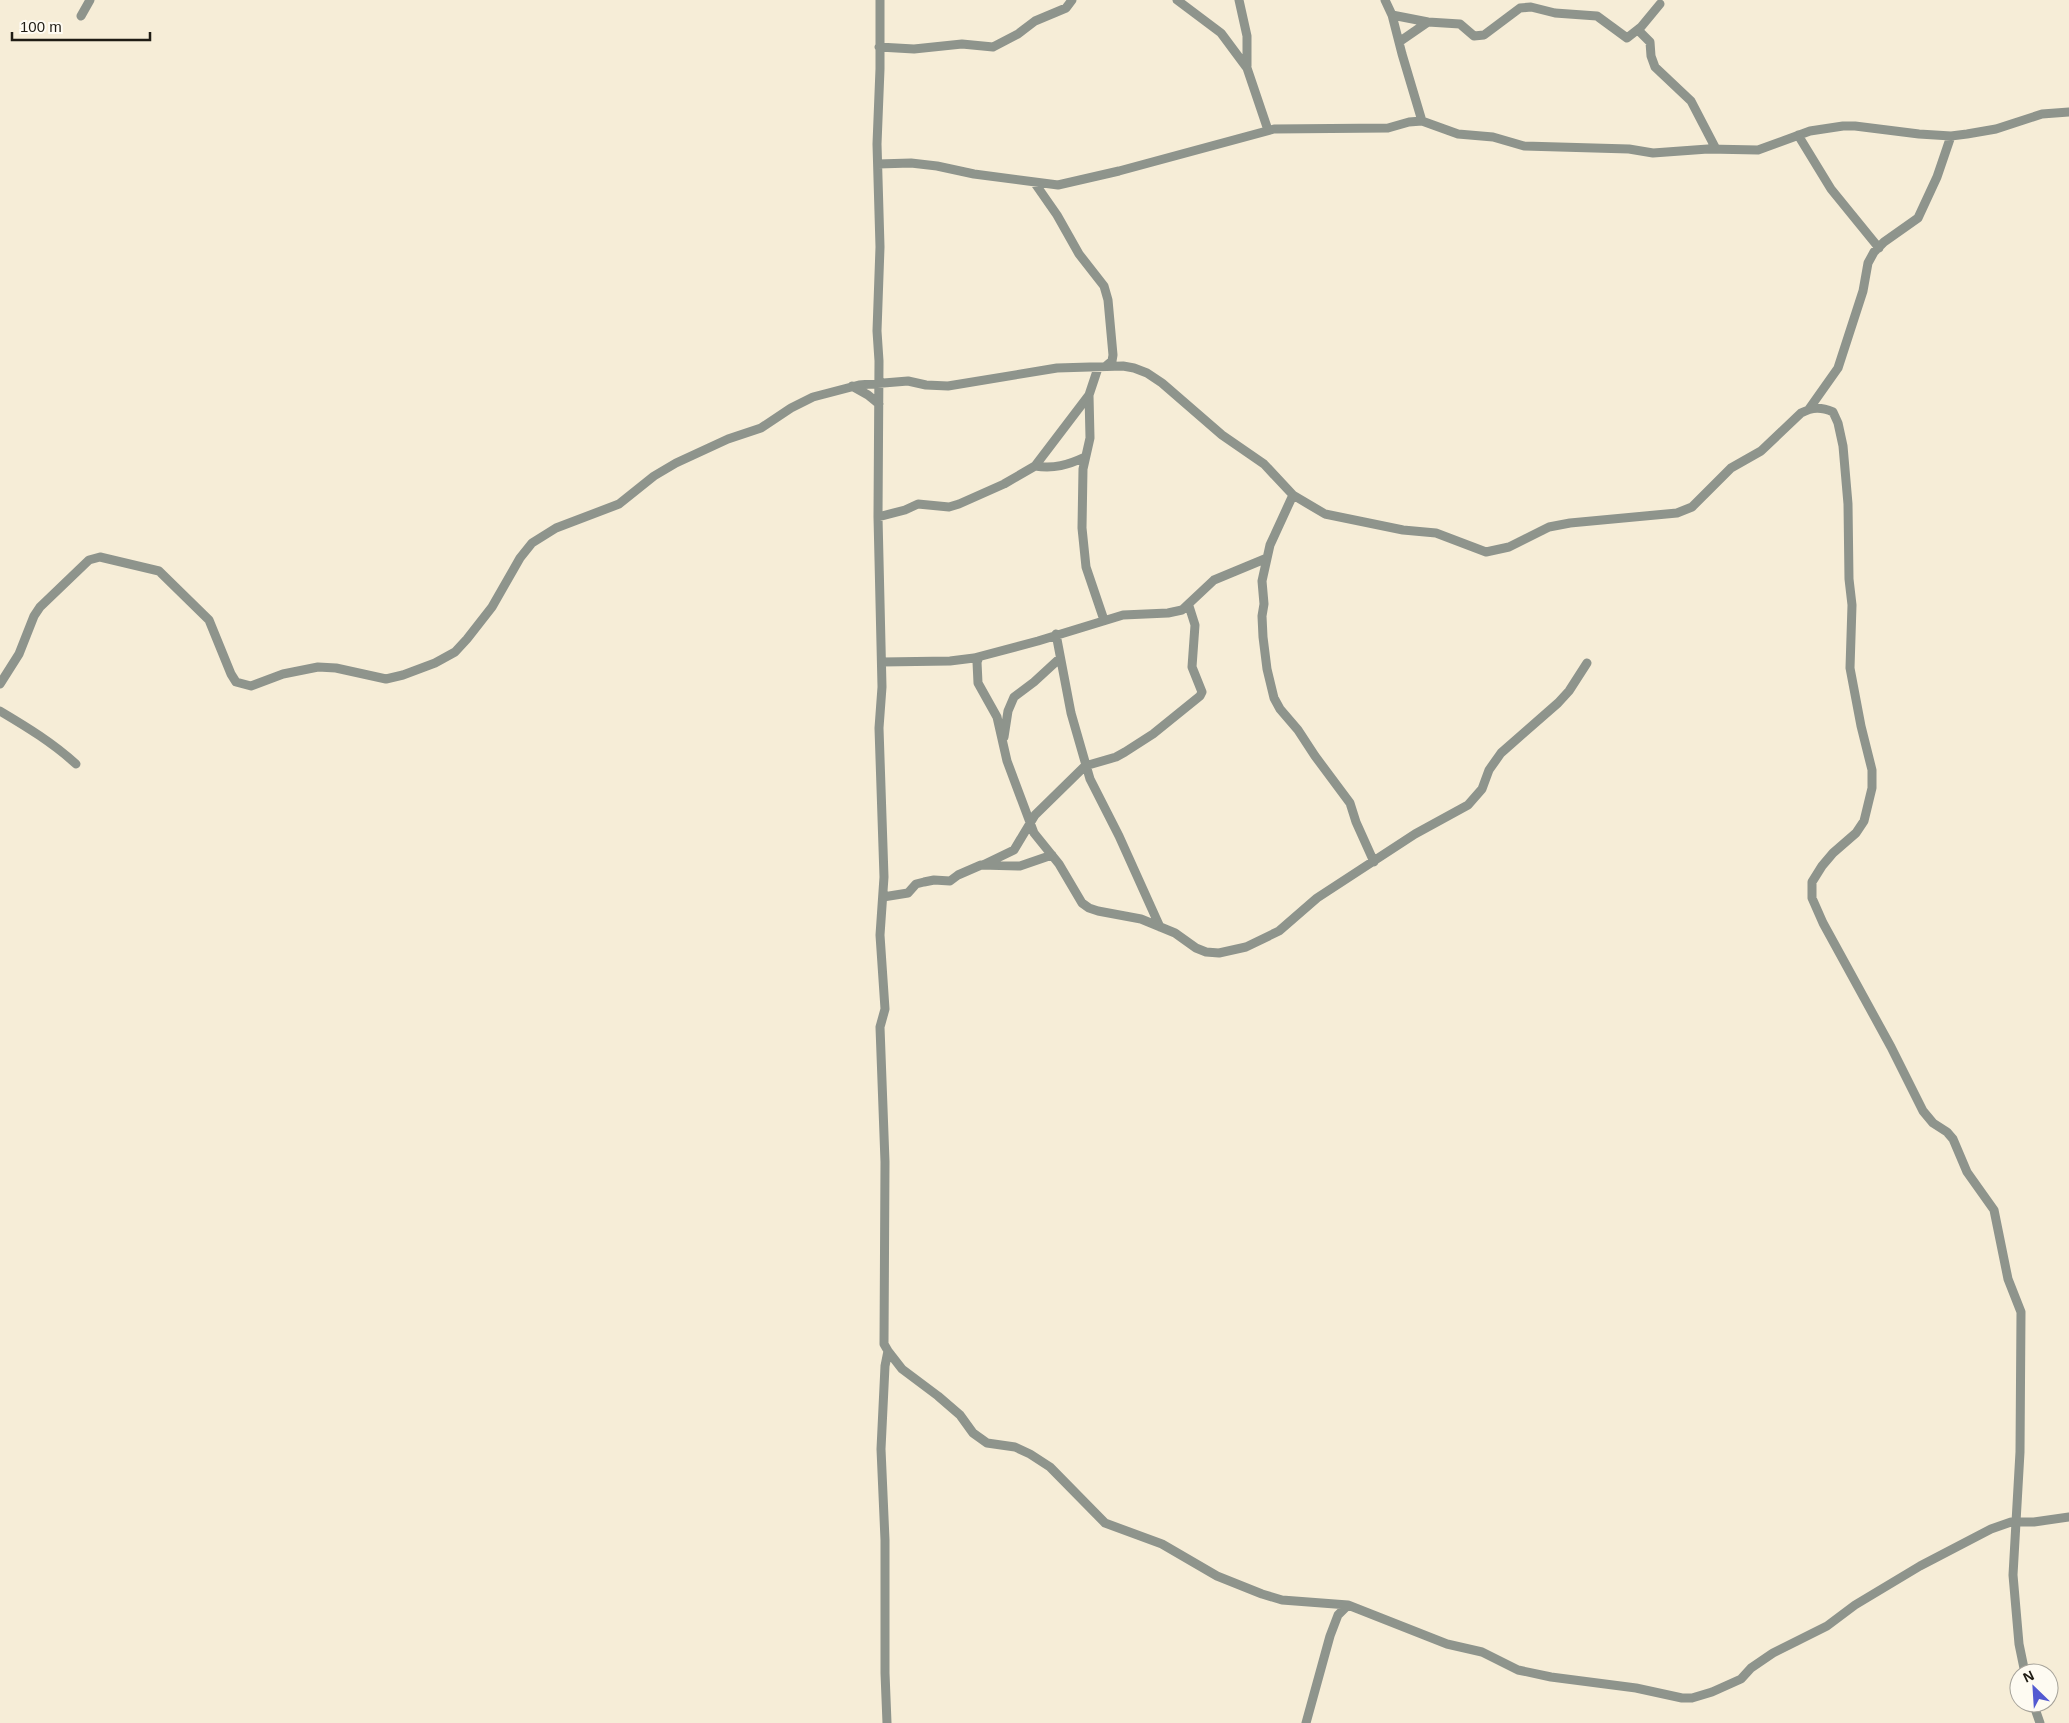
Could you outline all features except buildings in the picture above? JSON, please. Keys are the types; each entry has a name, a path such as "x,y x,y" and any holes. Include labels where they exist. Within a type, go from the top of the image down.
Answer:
{"street":[{"path":"81,16 90,0"},
{"path":"880,0 877,136 880,247 878,517 882,662 882,705 879,728 884,819 883,896 880,935 885,1009 880,1028 885,1162 884,1344 902,1369 960,1415 974,1433 987,1443 1015,1447 1050,1467 1105,1523 1162,1544 1217,1576 1282,1600 1348,1605 1447,1644 1482,1652 1518,1670 1551,1677 1636,1688 1682,1698 1692,1698 1712,1692 1740,1680 1751,1668 1774,1653 1827,1626 1855,1605 1920,1566 1991,1530 2011,1522 2034,1522 2069,1518"},
{"path":"880,47 914,49 962,44 993,47 1018,34 1035,21 1066,8 1072,0"},
{"path":"1177,0 1221,33 1247,68 1268,130"},
{"path":"1239,0 1247,36 1247,68"},
{"path":"1385,0 1392,15 1422,121"},
{"path":"1392,15 1428,22 1460,24 1474,36 1479,36 1484,35 1520,8 1532,7 1554,13 1597,16 1627,38 1638,30 1660,4"},
{"path":"1399,42 1428,22"},
{"path":"1638,30 1650,42 1651,56 1655,67 1691,101 1716,149"},
{"path":"878,164 911,163 974,174 1058,185 1068,184 1268,130 1388,128 1409,122 1422,121 1458,134 1493,137 1524,146 1629,149 1653,153 1716,149 1758,150 1820,129 1855,126 1951,136 1996,129 2042,114 2069,112"},
{"path":"1798,135 1831,189 1879,248"},
{"path":"0,684 19,654 34,616 40,608 89,560 100,558 151,568 159,571 168,579 209,620 234,679 241,684 251,686 283,674 318,667 336,668 386,679 416,671 455,652 492,607 520,558 532,544 556,528 619,504 654,476 676,463 728,439 761,428 791,408 813,397 852,386 878,383 908,381 926,386 948,386 1057,368 1134,368 1147,373 1162,383 1222,435 1264,464 1293,495 1325,514 1337,518 1364,521 1403,530 1436,533 1480,550 1495,550 1509,547 1549,527 1570,523 1677,513 1686,510 1704,497 1731,468 1761,451 1791,422 1809,409 1824,390 1838,368 1863,291 1868,263 1879,248 1918,218 1937,176 1951,136"},
{"path":"878,517 905,510 918,504 948,507 959,504 1004,484 1035,466 1089,395 1102,367 1112,361 1108,300 1104,286 1079,254 1057,215 1034,182"},
{"path":"852,386 879,404"},
{"path":"1089,395 1090,438 1085,457 1083,479 1082,528 1084,555 1104,620"},
{"path":"1809,409 1823,408 1833,412 1838,423 1843,446 1848,504 1849,579 1852,605 1850,668 1872,770 1872,788 1864,821 1856,833 1833,853 1822,866 1812,882 1812,898 1823,923 1891,1047 1923,1111 1933,1123 1947,1132 1953,1140 1967,1172 1994,1210 2008,1280 2022,1315 2022,1389 2017,1522 2013,1550 2013,1587 2023,1663"},
{"path":"1035,466 1058,467 1085,457"},
{"path":"1293,495 1270,545 1262,581 1264,604 1262,616 1267,669 1274,698 1350,803 1356,822 1374,862"},
{"path":"882,662 950,661 979,657 1123,615 1168,613 1182,610 1189,606 1214,580 1267,558"},
{"path":"883,896 908,893 916,884 924,882 950,881 958,875 1014,850 1021,841 1030,822 1086,766 1116,757 1125,752 1166,724 1200,696 1202,692 1192,667 1194,625 1189,606"},
{"path":"1056,634 1070,713 1090,779 1119,836 1160,927"},
{"path":"979,657 977,662 978,683 997,717 1007,761 1034,833 1073,885 1082,903 1118,916 1141,919 1175,933 1196,948 1206,952 1219,953 1246,947 1279,931 1317,898 1415,834 1468,806 1482,789 1489,770 1500,753 1558,704 1587,663"},
{"path":"1003,742 1008,711 1014,697 1059,659"},
{"path":"0,711 36,733 76,764"},
{"path":"985,864 1020,866 1052,855"},
{"path":"887,1723 885,1540 881,1449 884,1366 888,1351"},
{"path":"884,1366 902,1369"},
{"path":"1306,1723 1330,1636 1338,1616 1348,1605"}]}
